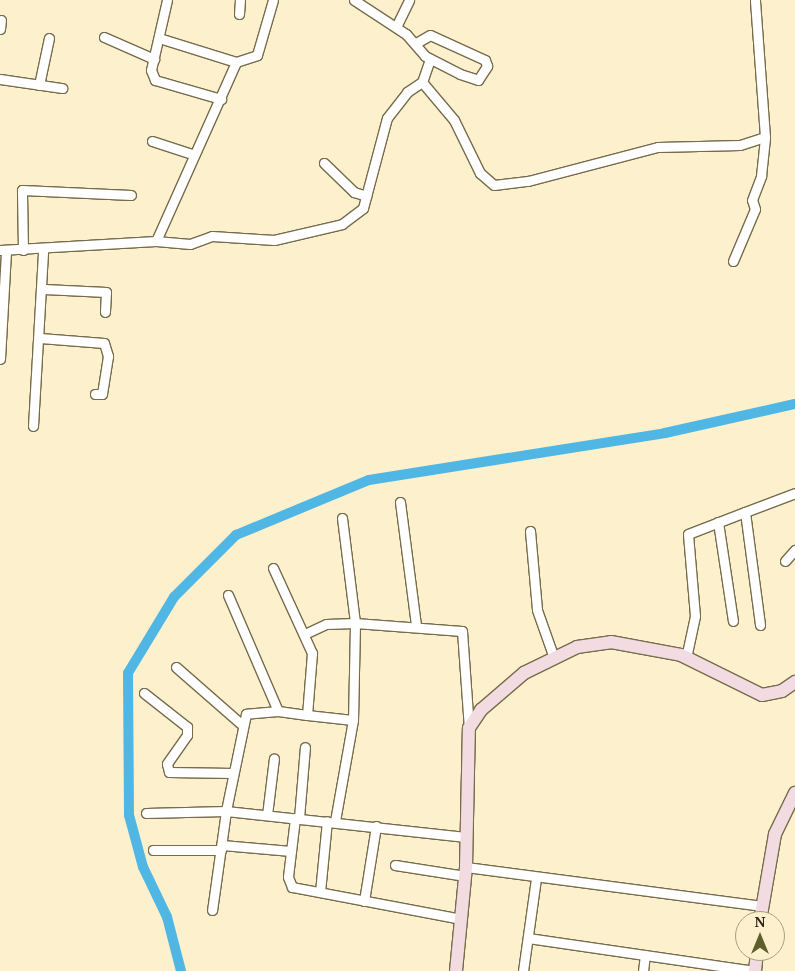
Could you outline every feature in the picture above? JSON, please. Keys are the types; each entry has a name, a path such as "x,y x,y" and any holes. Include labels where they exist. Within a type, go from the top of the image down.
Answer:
{"street":[{"path":"167,0 154,59 155,80 221,99"},
{"path":"239,14 240,0"},
{"path":"159,38 236,62 257,55 273,0"},
{"path":"354,0 416,42 430,59 474,80 481,78 487,66 485,60 430,36 416,42"},
{"path":"396,28 409,0"},
{"path":"733,261 755,209 752,200 760,176 765,137 754,0"},
{"path":"104,37 154,59"},
{"path":"39,85 49,38"},
{"path":"0,360 3,250 43,250 156,241 190,244 212,236 274,240 307,234 342,224 362,208 387,118 407,92 422,82 430,59"},
{"path":"156,241 192,154 221,99 236,62"},
{"path":"0,79 62,88"},
{"path":"422,82 454,120 480,173 494,185 528,181 658,148 740,144 765,137"},
{"path":"152,141 192,154"},
{"path":"324,164 354,192 366,196"},
{"path":"23,250 22,190 132,195"},
{"path":"33,426 44,289 43,250"},
{"path":"44,289 106,292 105,312"},
{"path":"40,338 104,343 108,356 102,394 95,394"},
{"path":"686,658 695,616 688,534 795,493"},
{"path":"400,502 416,625"},
{"path":"745,512 760,625"},
{"path":"320,892 331,821 353,720 355,623 342,518"},
{"path":"718,522 733,621"},
{"path":"530,531 537,610 554,658"},
{"path":"785,561 795,550"},
{"path":"273,568 305,634 312,653 307,715"},
{"path":"228,595 278,711"},
{"path":"305,634 326,624 355,623 416,625 462,631 469,728 466,871 456,971"},
{"path":"469,728 481,710 524,672 577,647 611,642 686,658 762,696 782,692 795,682"},
{"path":"176,667 241,724"},
{"path":"144,693 187,727 187,735 167,764 169,772 233,773"},
{"path":"212,910 241,724 254,710 353,720"},
{"path":"305,747 297,818 291,851 289,885 461,919"},
{"path":"267,815 274,758"},
{"path":"761,911 775,834 795,792"},
{"path":"146,812 226,811 466,837"},
{"path":"364,901 376,826"},
{"path":"152,850 222,848 291,851"},
{"path":"395,865 466,871 762,906"},
{"path":"524,971 536,879"},
{"path":"528,938 755,971"},
{"path":"643,971 645,955"},
{"path":"688,971 690,961"}],"waterway":[{"path":"181,971 167,917 143,867 129,815 128,673 174,597 236,535 369,480 665,433 795,404"}]}
